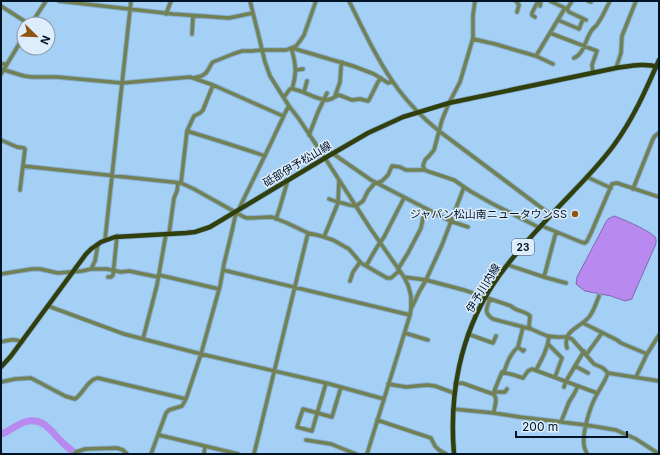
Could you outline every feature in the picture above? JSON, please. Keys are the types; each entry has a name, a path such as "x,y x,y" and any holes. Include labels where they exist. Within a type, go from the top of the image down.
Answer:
{"main road":[{"name":"伊予川内線","path":"454,454 452,409 455,384 462,352 476,315 488,298 492,286 508,265 551,215 610,151 630,122 658,67 659,60"},
{"name":"砥部伊予松山線","path":"1,367 22,342 86,254 105,240 117,236 186,233 210,227 332,153 368,133 418,112 449,103 616,68 643,64 658,67"}],"street":[{"path":"36,16 46,1"},
{"path":"59,1 192,16 229,18 253,14"},
{"path":"105,240 131,1"},
{"path":"166,14 171,1"},
{"path":"250,1 264,62 270,76 404,277 411,296 410,315 405,333 367,454"},
{"path":"3,70 24,76 57,77 122,83 193,78 206,73 211,63 237,52 286,50 298,44 302,38 316,1"},
{"path":"349,1 392,81 418,112 439,131 551,215"},
{"path":"425,170 423,162 434,150 449,103 460,82 473,39 473,14 475,1"},
{"path":"516,1 519,5 517,12"},
{"path":"539,1 540,6"},
{"path":"535,17 532,14 539,1"},
{"path":"550,1 585,19 579,29 558,20"},
{"path":"536,56 558,20 572,1"},
{"path":"574,58 579,55 585,46 591,31 597,25 610,1"},
{"path":"616,68 621,53 622,36 636,1"},
{"path":"1,6 17,16"},
{"path":"192,16 192,34"},
{"path":"550,33 597,50 592,65 592,73"},
{"path":"473,39 536,56 553,64"},
{"path":"291,48 365,70 388,83 392,81"},
{"path":"284,97 290,89 292,89 295,78 296,70 291,48"},
{"path":"1,74 16,49"},
{"path":"336,96 340,82 342,62"},
{"path":"1,64 7,64"},
{"path":"296,70 304,69"},
{"path":"193,78 213,85 283,116"},
{"path":"292,89 329,100 339,96 352,100 360,99 368,101 381,78"},
{"path":"304,92 307,81"},
{"path":"143,339 179,183 187,131 194,116 203,110 213,85"},
{"path":"309,135 327,92"},
{"path":"151,454 166,413 169,410 182,406 186,399 201,354 219,289 237,212 289,106"},
{"path":"187,131 235,145 265,156"},
{"path":"633,189 653,139 659,133"},
{"path":"1,140 17,147 24,148 25,151 20,190"},
{"path":"332,153 376,183 450,221 468,227"},
{"path":"23,166 179,183 194,188 247,218 268,217 276,219 308,233 333,240 348,249 360,262 389,279 394,277 399,270 421,228 425,208"},
{"path":"330,199 338,203 356,206 363,201 376,183 382,181 386,177 392,166 400,167 406,170 425,170 451,179 491,203 541,227 585,243 591,234 612,184 617,183 659,197"},
{"path":"587,177 611,188"},
{"path":"276,219 287,183 286,181"},
{"path":"324,237 338,203 339,181"},
{"path":"411,308 442,245 464,187"},
{"path":"366,266 384,237 404,198"},
{"path":"544,277 556,232"},
{"path":"254,454 308,233"},
{"path":"108,277 111,278 112,276 117,236"},
{"path":"91,269 95,261 98,244"},
{"path":"350,281 353,272 360,262"},
{"path":"508,265 566,283"},
{"path":"1,274 32,269 58,273 82,272 91,269 121,272 129,271 219,289"},
{"path":"223,270 410,315"},
{"path":"404,277 426,280 511,306 530,316 529,326 531,329"},
{"path":"567,348 567,337 569,332 583,323 593,311 599,296"},
{"path":"488,298 487,315 492,319 531,329 548,336 567,337 572,339 594,364 603,368 608,373 659,381"},
{"path":"48,306 124,334 201,354 326,382 384,399"},
{"path":"583,323 621,343 647,354"},
{"path":"494,413 496,397 494,394 501,374 504,372 510,356 518,347 523,327"},
{"path":"405,333 428,340"},
{"path":"564,387 575,366 602,333"},
{"path":"468,334 493,343 496,336"},
{"path":"636,377 647,354 659,335"},
{"path":"536,370 548,344 548,336"},
{"path":"1,342 17,339 22,342"},
{"path":"548,344 562,358 555,377"},
{"path":"518,347 522,351 524,350"},
{"path":"575,366 588,373"},
{"path":"504,372 523,378 529,369 532,368 598,393"},
{"path":"587,454 584,448 583,439 586,425 592,404 608,373"},
{"path":"1,382 31,378 65,396 75,399 94,378 98,378 186,399"},
{"path":"326,382 317,412 312,431 297,427 303,409 317,412 332,416 341,387"},
{"path":"455,384 462,383 494,394 496,392 505,392 507,389"},
{"path":"388,384 406,387 427,385 435,386 454,393"},
{"path":"561,422 569,402 578,386"},
{"path":"452,409 494,413 616,430 636,439 659,454"},
{"path":"378,420 431,438 435,446 446,454"},
{"path":"159,435 238,454"},
{"path":"306,440 330,444 356,454"},
{"path":"204,454 205,446"},
{"path":"75,453 85,449 117,448 123,450 127,454"}],"shaded area":[{"path":"614,216 648,232 655,237 656,240 655,246 632,299 625,301 611,296 585,291 576,284 577,277 606,222"}],"waterway":[{"path":"1,434 25,422 39,422 47,426 64,444 77,454"}],"place":[{"name":"ジャパン松山南ニュータウンSS","path":"575,214"}]}
